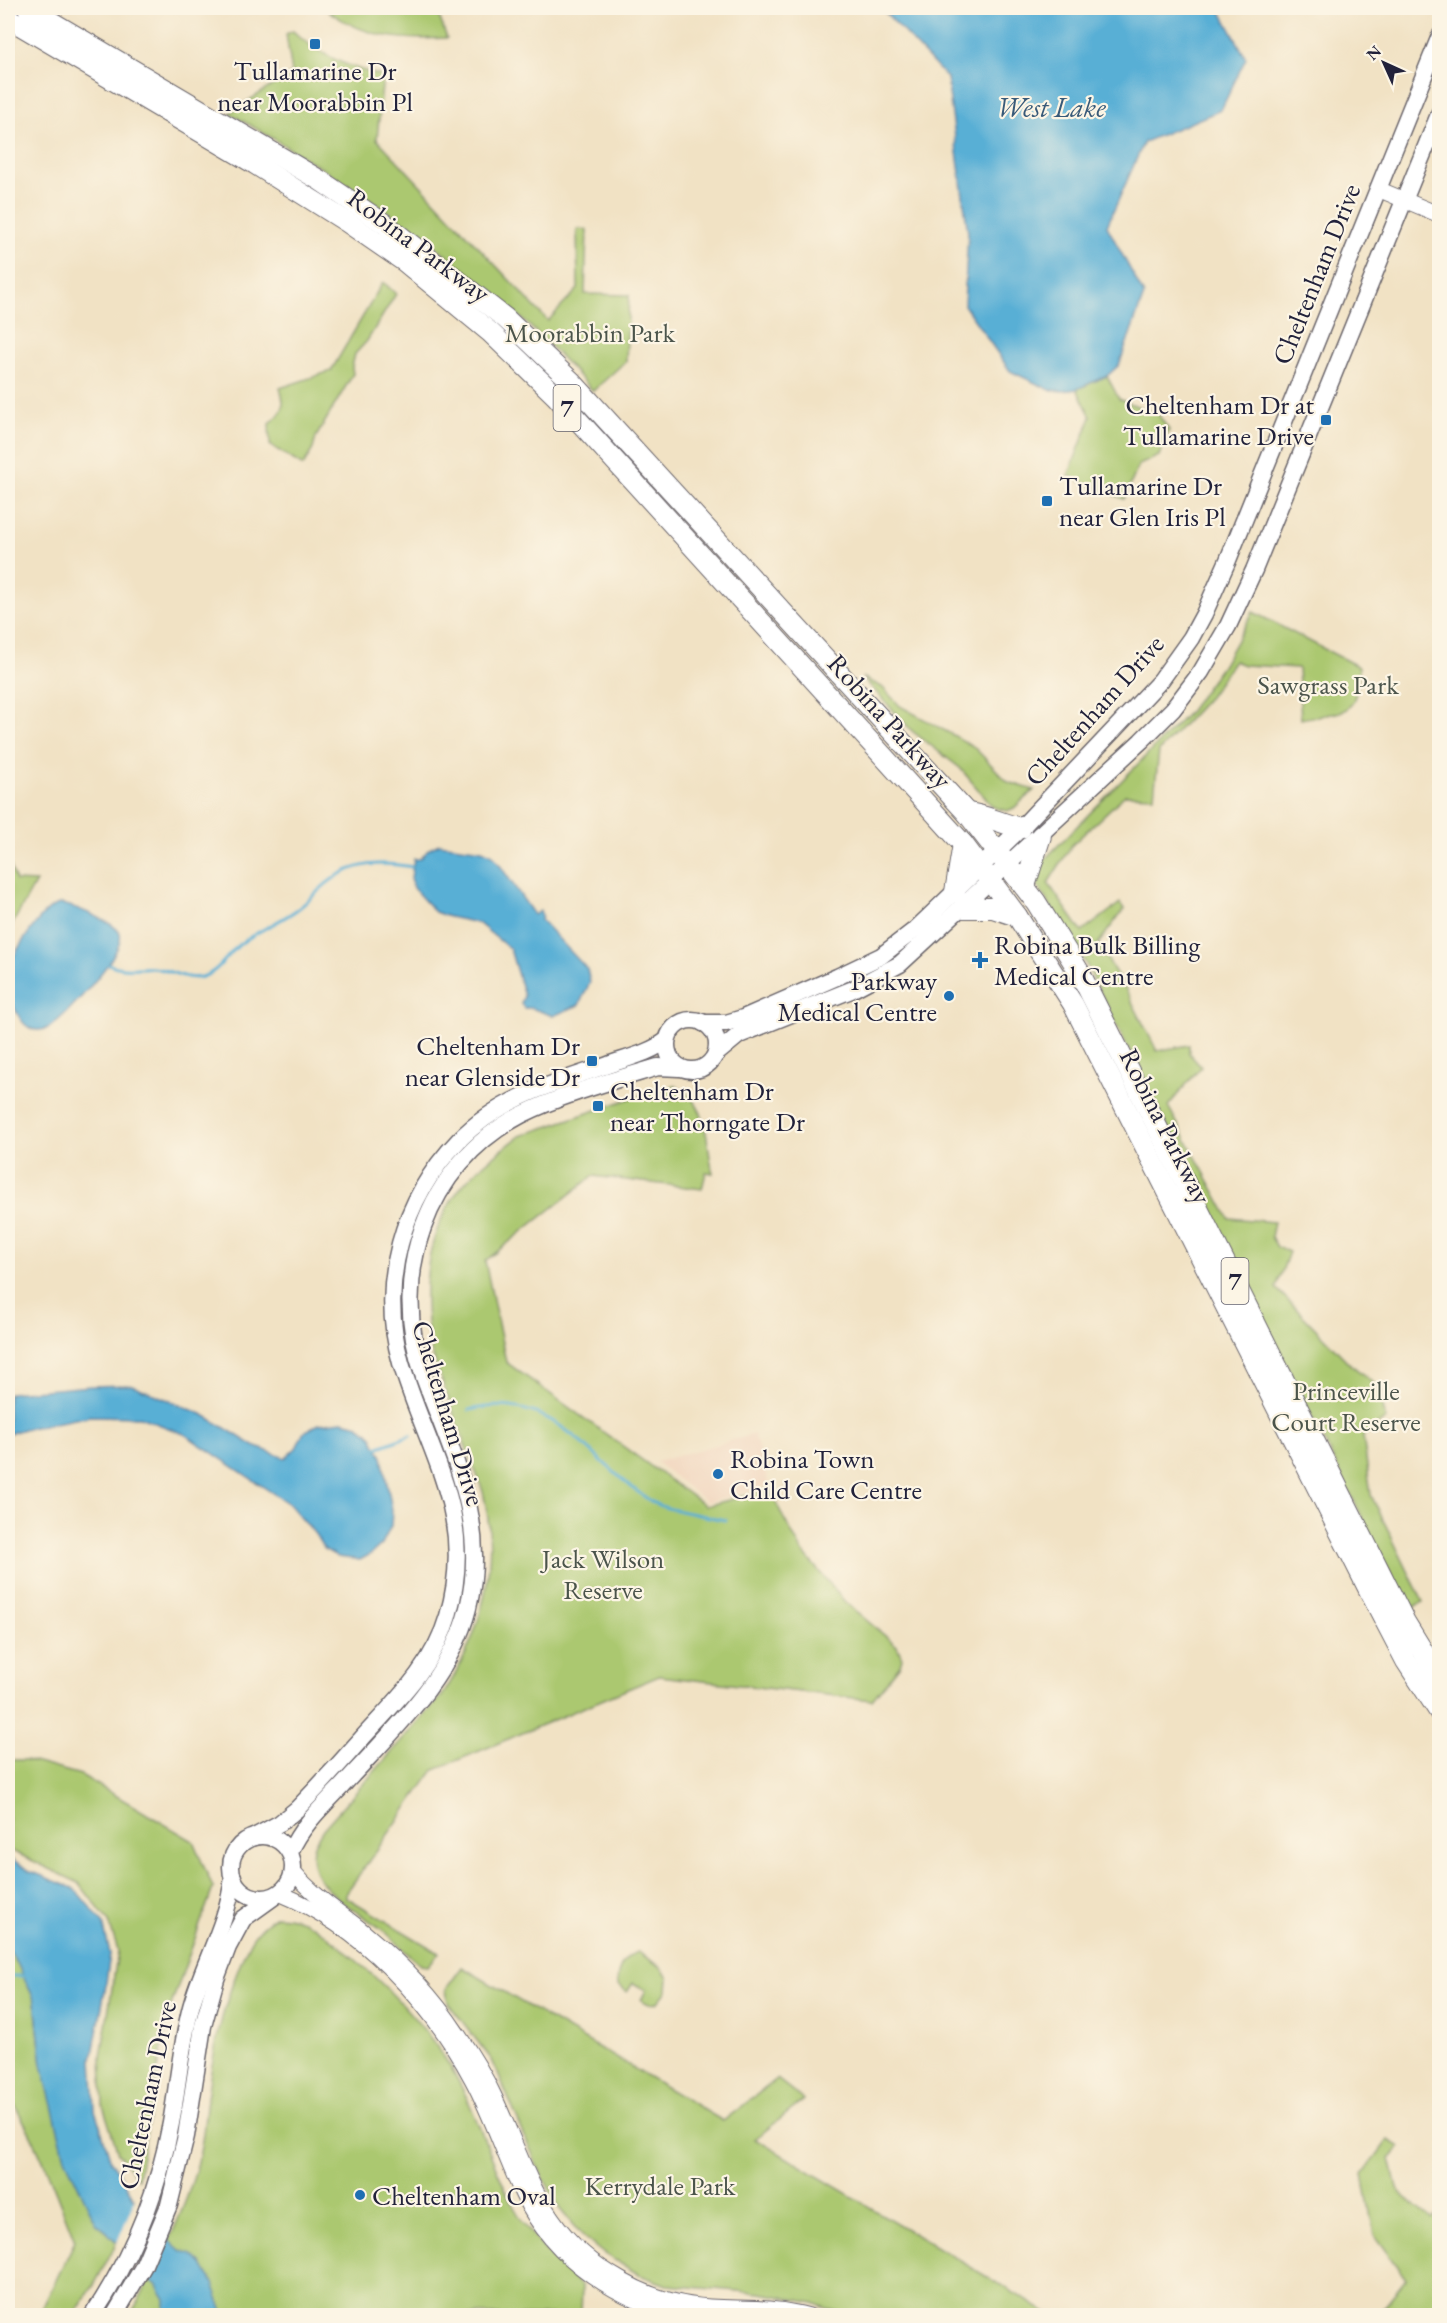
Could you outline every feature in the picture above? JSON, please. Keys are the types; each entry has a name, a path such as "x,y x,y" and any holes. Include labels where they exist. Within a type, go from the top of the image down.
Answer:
{"main road":[{"name":"Robina Parkway","path":"28,8 353,202 418,249 505,318 572,382 967,813 1025,886 1080,973 1388,1589 1440,1679"},
{"name":"Robina Parkway","path":"12,24 255,164 339,216 405,262 491,333 556,396 963,844 1017,916 1073,1004 1370,1592 1406,1661 1440,1713"},
{"name":"Cheltenham Drive","path":"1003,859 1022,828 1148,696 1191,638 1228,560 1440,36"},
{"name":"Cheltenham Drive","path":"716,1054 744,1033 851,990 892,969 959,900 1003,859 1041,836 1158,725 1187,693 1216,649 1254,570 1440,112"},
{"path":"967,813 985,815 999,823 1022,828"},
{"path":"1025,886 1041,836"},
{"path":"963,844 959,900 1017,916"},
{"name":"Cheltenham Drive","path":"703,1023 717,1024 743,1018 872,960 959,900"},
{"path":"692,1020 703,1023 710,1027 716,1038 716,1054 710,1063 701,1069 690,1071 679,1068 669,1057 667,1040 671,1031 681,1022 692,1020"},
{"name":"Cheltenham Drive","path":"254,1837 280,1823 297,1809 412,1683 433,1652 448,1618 458,1565 457,1529 449,1492 401,1363 393,1323 392,1281 399,1242 420,1191 446,1154 462,1137 501,1107 541,1088 647,1052 667,1040"},
{"name":"Cheltenham Drive","path":"290,1852 307,1822 414,1706 438,1675 457,1642 468,1608 475,1551 471,1513 456,1462 417,1359 409,1308 410,1278 418,1238 433,1202 452,1173 477,1146 522,1114 658,1067 679,1068"},
{"path":"254,1837 272,1837 290,1852 293,1871 288,1885 277,1894 261,1898 249,1896 239,1888 233,1877 231,1866 234,1854 241,1844 254,1837"},
{"name":"Cheltenham Drive","path":"92,2316 115,2279 154,2192 170,2131 191,2008 208,1954 226,1912 233,1877"},
{"name":"Cheltenham Drive","path":"114,2316 148,2255 169,2205 186,2136 203,2026 228,1947 243,1918 277,1894"}],"street":[{"path":"1378,189 1440,214"},
{"path":"293,1871 311,1892 391,1955 437,2005 483,2073 542,2205 561,2232 578,2250 622,2281 671,2300 710,2307 767,2307 809,2316"},
{"path":"277,1894 312,1908 352,1937 399,1979 428,2012 457,2053 481,2096 528,2204 543,2228 565,2253 594,2277 624,2295 664,2311 690,2316"}],"shaded area":[{"name":"Robina Town Child Care Centre","path":"754,1434 769,1485 707,1502 656,1462"}],"green space":[{"path":"324,8 436,8 447,38 413,39 382,35 353,26"},
{"name":"Moorabbin Park","path":"293,31 313,47 335,60 383,76 377,139 548,321 578,289 577,229 587,230 585,294 629,295 626,361 593,391 543,339 501,300 428,240 350,186 229,113 292,73 286,34"},
{"path":"383,282 396,294 367,341 355,354 353,374 316,437 313,449 303,466 270,445 269,424 281,412 283,405 280,388 331,371"},
{"path":"1107,376 1119,399 1158,414 1169,430 1159,456 1139,465 1124,499 1068,476 1091,417 1077,389"},
{"path":"1253,612 1359,667 1358,684 1351,704 1339,712 1301,719 1298,668 1244,665 1234,661 1209,697 1159,751 1154,796 1125,795 1072,845 1048,883 1082,932 1120,903 1124,909 1098,944 1125,988 1157,1051 1189,1045 1189,1053 1201,1067 1168,1106 1229,1218 1274,1222 1271,1237 1277,1247 1289,1252 1276,1288 1348,1362 1384,1392 1382,1406 1386,1419 1363,1436 1371,1495 1423,1602 1408,1609 1090,972 1076,945 1037,886 1036,878 1042,862 1189,712 1222,666"},
{"path":"862,677 882,687 900,706 973,746 1008,782 1034,790 1014,808 1007,811 993,807 960,768 912,731"},
{"path":"8,860 16,881 36,882 8,932"},
{"name":"Jack Wilson Reserve","path":"675,1086 695,1102 700,1112 707,1136 713,1173 706,1172 702,1189 593,1176 485,1261 506,1362 706,1506 770,1489 802,1551 845,1602 897,1646 902,1658 900,1665 872,1700 659,1676 434,1770 346,1893 346,1897 439,1953 428,1966 421,1965 383,1930 334,1895 316,1872 312,1859 314,1845 323,1829 442,1696 467,1649 484,1598 490,1546 488,1519 483,1492 431,1351 426,1288 431,1248 446,1209 464,1183 520,1136 655,1090"},
{"path":"8,1760 26,1760 81,1775 193,1841 213,1888 168,2014 138,2179 118,2153 103,2106 101,2057 118,1951 109,1922 79,1883 8,1849"},
{"path":"276,1916 298,1919 325,1934 392,1993 440,2050 460,2083 514,2207 544,2250 582,2286 581,2315 130,2316 173,2232 196,2169 215,2049 232,1985 252,1939 261,1927"},
{"path":"8,1949 35,2001 42,2065 96,2223 117,2242 94,2285 74,2315 39,2315 75,2241 37,2148 8,2095 12,2092 8,2082"},
{"path":"638,1952 660,1966 668,1977 667,1991 657,2003 649,2004 641,2000 646,1990 633,1983 627,1992 618,1984 618,1974 625,1960"},
{"name":"Kerrydale Park","path":"462,1967 723,2121 777,2079 804,2100 755,2139 1051,2315 844,2315 814,2303 761,2293 667,2285 640,2275 604,2254 582,2236 559,2208 537,2165 492,2060 448,2003 446,1989"},
{"path":"1388,2140 1401,2147 1390,2159 1398,2192 1432,2219 1439,2213 1439,2315 1377,2315 1406,2279 1374,2235 1363,2174"}],"water":[{"name":"West Lake","path":"881,8 1219,8 1246,58 1221,110 1144,142 1107,226 1144,295 1119,365 1108,375 1077,389 1063,391 1050,390 1010,371 964,305 968,233 947,78"},
{"path":"439,844 482,850 493,855 534,915 540,911 541,920 587,969 590,982 579,1005 553,1016 531,1008 524,1008 521,1004 524,996 510,949 478,923 435,912 413,888 411,878 414,859 420,859 429,849"},
{"path":"60,904 83,911 111,925 120,934 119,943 114,955 93,984 68,1011 50,1027 34,1030 24,1023 8,997 7,972 16,952 30,931 46,913"},
{"path":"132,1385 204,1415 254,1446 285,1458 296,1448 304,1432 319,1424 342,1421 359,1425 372,1437 382,1457 392,1510 391,1526 382,1544 360,1560 338,1557 324,1549 315,1534 289,1504 184,1434 140,1417 90,1416 8,1434 8,1395 10,1393"},
{"path":"8,1857 30,1871 75,1889 103,1923 110,1954 92,2059 95,2110 111,2161 141,2209 180,2250 191,2254 202,2264 213,2283 224,2315 165,2315 165,2299 156,2284 149,2281 129,2253 96,2223 65,2158 42,2065 35,2001 8,1949"}],"pier":[{"path":"136,2196 143,2207 126,2255 116,2245"},
{"path":"155,2220 169,2236 147,2283 135,2267"}],"waterway":[{"path":"108,964 125,968 159,969 184,976 202,977 218,967 240,944 292,913 340,874 359,866 391,864 413,867"},
{"path":"469,1410 500,1406 526,1410 549,1419 570,1433 631,1487 654,1503 678,1511 726,1520"},
{"path":"374,1449 411,1435"},
{"path":"8,1976 23,1976"}],"place":[{"name":"Tullamarine Dr near Moorabbin Pl","path":"315,44"},
{"name":"Cheltenham Dr at Tullamarine Drive","path":"1326,420"},
{"name":"Tullamarine Dr near Glen Iris Pl","path":"1047,501"},
{"name":"Robina Bulk Billing Medical Centre","path":"980,960"},
{"name":"Parkway Medical Centre","path":"949,996"},
{"name":"Cheltenham Dr near Glenside Dr","path":"592,1061"},
{"name":"Cheltenham Dr near Thorngate Dr","path":"598,1106"},
{"name":"Robina Town Child Care Centre","path":"718,1474"},
{"name":"Cheltenham Oval","path":"360,2195"}],"park label":[{"name":"Sawgrass Park","path":"1328,684"},
{"name":"Princeville Court Reserve","path":"1346,1406"}]}
